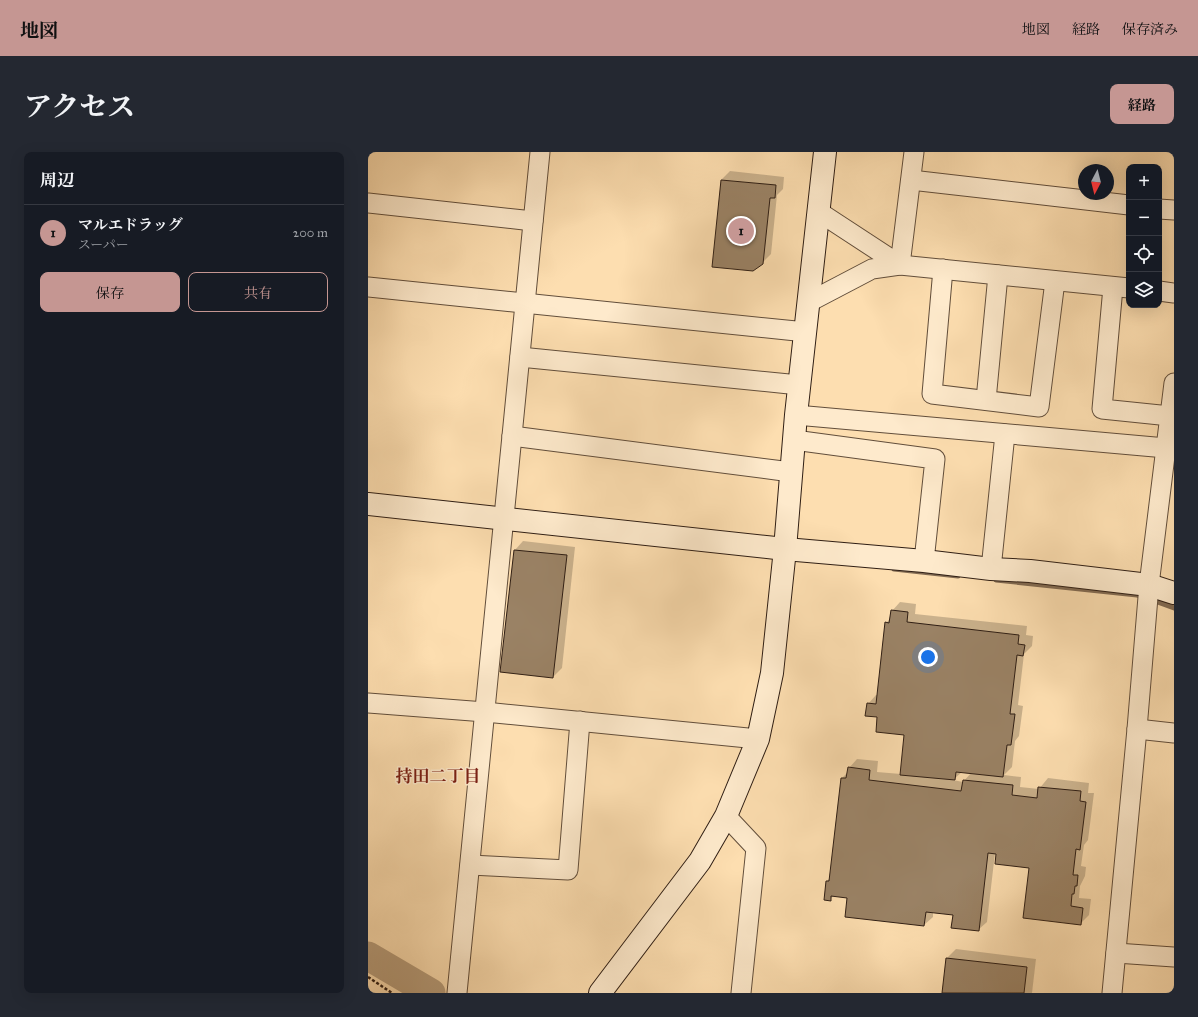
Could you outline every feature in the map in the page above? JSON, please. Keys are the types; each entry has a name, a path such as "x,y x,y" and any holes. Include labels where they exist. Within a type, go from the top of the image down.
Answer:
{"street":[{"path":"457,993 540,152"},
{"path":"600,993 700,861 726,816 758,739 772,673 785,556 796,416 825,152"},
{"path":"900,264 914,152"},
{"path":"911,180 1126,205"},
{"path":"368,203 533,221"},
{"path":"1162,209 1174,210"},
{"path":"819,212 900,264"},
{"path":"809,302 872,269 900,264 1121,288 1102,409 1170,416"},
{"path":"944,269 932,394 1039,407 1055,281"},
{"path":"986,400 998,275"},
{"path":"368,287 806,332"},
{"path":"1162,292 1174,293"},
{"path":"520,357 800,385"},
{"path":"1112,993 1149,585 1169,441 1174,383"},
{"path":"796,416 1005,434 1169,441"},
{"path":"991,569 1005,434"},
{"path":"512,436 791,472"},
{"path":"794,440 935,459 924,561"},
{"path":"368,504 504,519 785,556 924,561 991,569 1030,571 1149,585 1174,592"},
{"path":"368,703 485,712 758,739"},
{"path":"470,865 568,870 580,721"},
{"path":"1137,729 1174,733"},
{"path":"726,816 756,848 741,993"},
{"path":"1116,953 1174,957"}],"path":[{"path":"368,977 392,993"}],"building":[{"path":"721,180 776,185 775,198 770,198 763,264 753,271 712,267"},
{"path":"514,550 567,555 553,678 500,672"},
{"path":"891,610 908,612 907,622 1019,635 1018,644 1025,645 1023,656 1017,655 1010,714 1015,714 1011,745 1007,745 1003,777 956,772 955,780 900,775 904,735 876,732 877,717 865,716 867,703 876,704 885,622 889,623"},
{"path":"848,767 870,770 869,780 961,791 963,780 1013,785 1012,795 1037,798 1038,787 1081,791 1080,801 1086,802 1080,850 1076,849 1073,875 1078,875 1077,886 1075,886 1074,894 1072,894 1071,906 1083,908 1081,925 1023,918 1029,868 995,864 996,854 988,853 979,931 951,928 953,915 926,912 924,926 845,917 847,898 831,896 831,901 824,900 826,881 829,881 841,778 846,778"},
{"path":"946,958 1027,967 1024,993 942,993"}],"waterway":[{"path":"894,569 958,576"},
{"path":"996,580 1144,597"},
{"path":"1152,600 1174,608"},
{"path":"368,956 431,993"}],"place":[{"name":"マルエドラッグ","path":"741,231"}],"district":[{"name":"持田二丁目","path":"438,776"}]}
